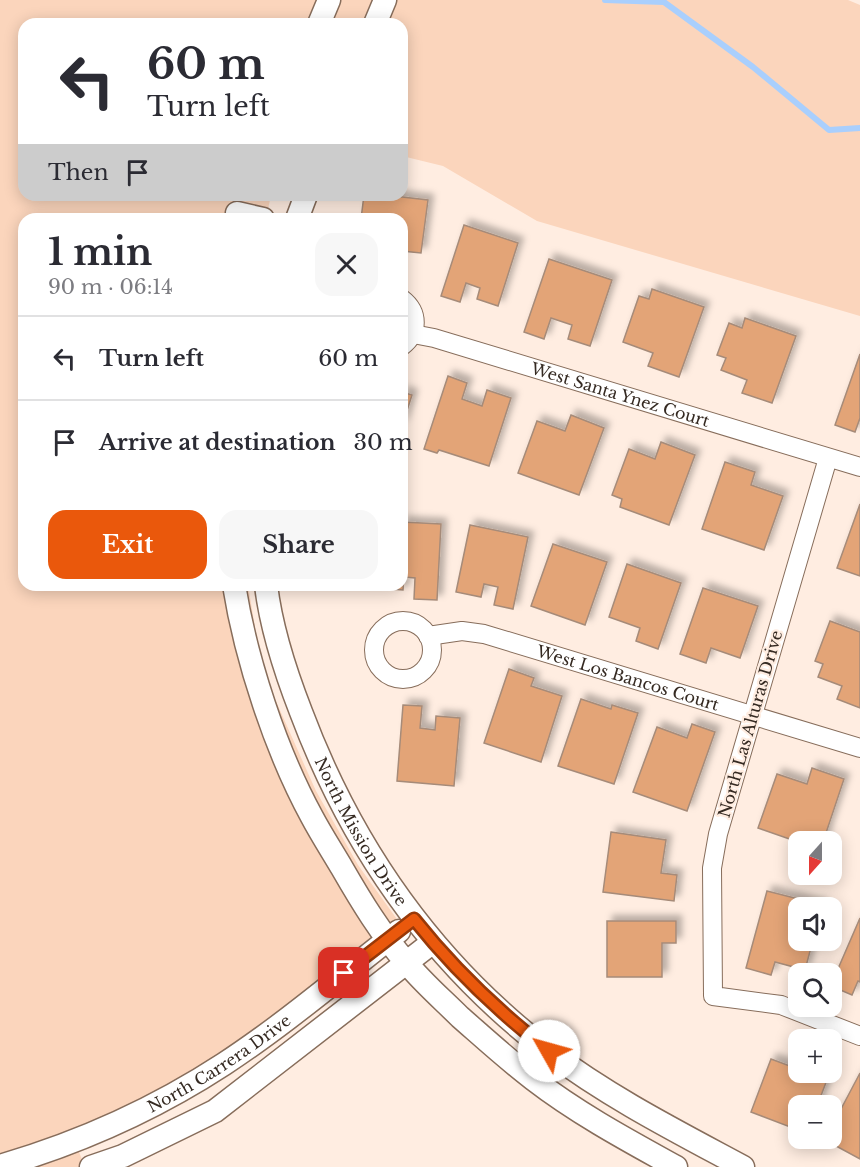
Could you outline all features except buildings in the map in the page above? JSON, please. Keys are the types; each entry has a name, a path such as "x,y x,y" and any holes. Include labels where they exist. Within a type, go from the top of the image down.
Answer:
{"street":[{"path":"322,18 329,0"},
{"path":"378,18 385,0"},
{"name":"West Santa Ynez Court","path":"408,304 414,315 415,324 408,338"},
{"name":"West Santa Ynez Court","path":"408,340 434,338 860,467"},
{"name":"North Las Alturas Drive","path":"828,458 718,834 712,868 713,996 782,1005 860,1036"},
{"name":"North Mission Drive","path":"235,591 253,668 295,782 354,888 406,963 442,1000 533,1079 564,1102 676,1167"},
{"name":"North Mission Drive","path":"267,591 277,640 291,687 318,756 368,853 414,919 493,1004 558,1058 644,1114 743,1167"},
{"name":"West Los Bancos Court","path":"428,636 462,631 484,634 860,748"},
{"name":"North Carrera Drive","path":"0,1166 89,1135 155,1104 224,1064 414,919"},
{"name":"North Carrera Drive","path":"95,1165 123,1156 215,1111 433,942"},
{"path":"89,1135 95,1165"}],"shaded area":[{"path":"0,0 848,0 860,5 860,316 537,221 443,166 408,157 408,18 18,18 18,201 270,201 267,213 18,213 18,591 249,591 262,670 316,791 358,865 399,922 259,1031 160,1090 71,1132 85,1167 0,1167"}],"waterway":[{"path":"605,0 664,2 753,67 829,130 860,128"}],"route":[{"path":"344,973 414,919 493,1004 549,1051"}]}
